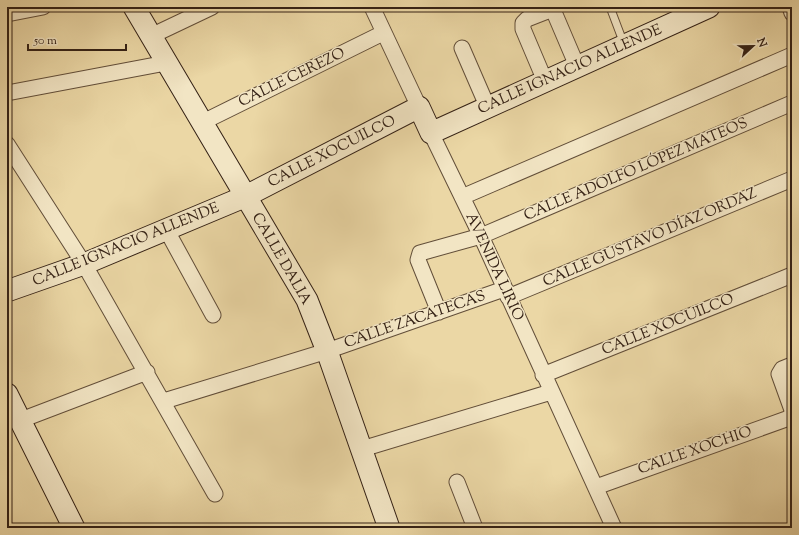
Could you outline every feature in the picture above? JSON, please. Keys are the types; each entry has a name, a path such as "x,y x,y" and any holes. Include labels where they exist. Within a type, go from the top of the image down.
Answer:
{"street":[{"path":"7,14 43,7"},
{"name":"CALLE DALIA","path":"134,7 244,197 279,251 307,300 362,449 389,528"},
{"path":"151,36 212,7"},
{"name":"AVENIDA LIRIO","path":"372,7 383,33 481,236 614,528"},
{"name":"CALLE IGNACIO ALLENDE","path":"431,133 709,7"},
{"path":"790,7 792,13"},
{"path":"545,81 523,29 523,23 527,19 550,10 554,12 577,66"},
{"name":"CALLE CEREZO","path":"201,123 383,33"},
{"path":"462,48 488,108"},
{"path":"462,197 792,55"},
{"path":"7,93 166,63"},
{"name":"CALLE ADOLFO LÓPEZ MATEOS","path":"439,312 418,260 418,254 481,236 792,104"},
{"name":"CALLE XOCUILCO","path":"244,197 419,107"},
{"path":"7,144 84,264 216,494"},
{"name":"CALLE GUSTAVO DÍAZ ORDAZ","path":"506,293 792,179"},
{"name":"CALLE IGNACIO ALLENDE","path":"7,292 84,264 244,197"},
{"path":"166,229 213,315"},
{"name":"CALLE XOCUILCO","path":"543,375 792,275"},
{"name":"CALLE ZACATECAS","path":"164,401 326,351 439,312 506,293"},
{"path":"792,365 782,369 779,374 792,410"},
{"path":"21,420 147,372"},
{"path":"362,449 551,392"},
{"path":"7,394 74,528"},
{"name":"CALLE XOCHIO","path":"596,487 788,418 792,413"},
{"path":"457,482 475,528"}],"lane":[{"path":"610,7 625,45"}]}
